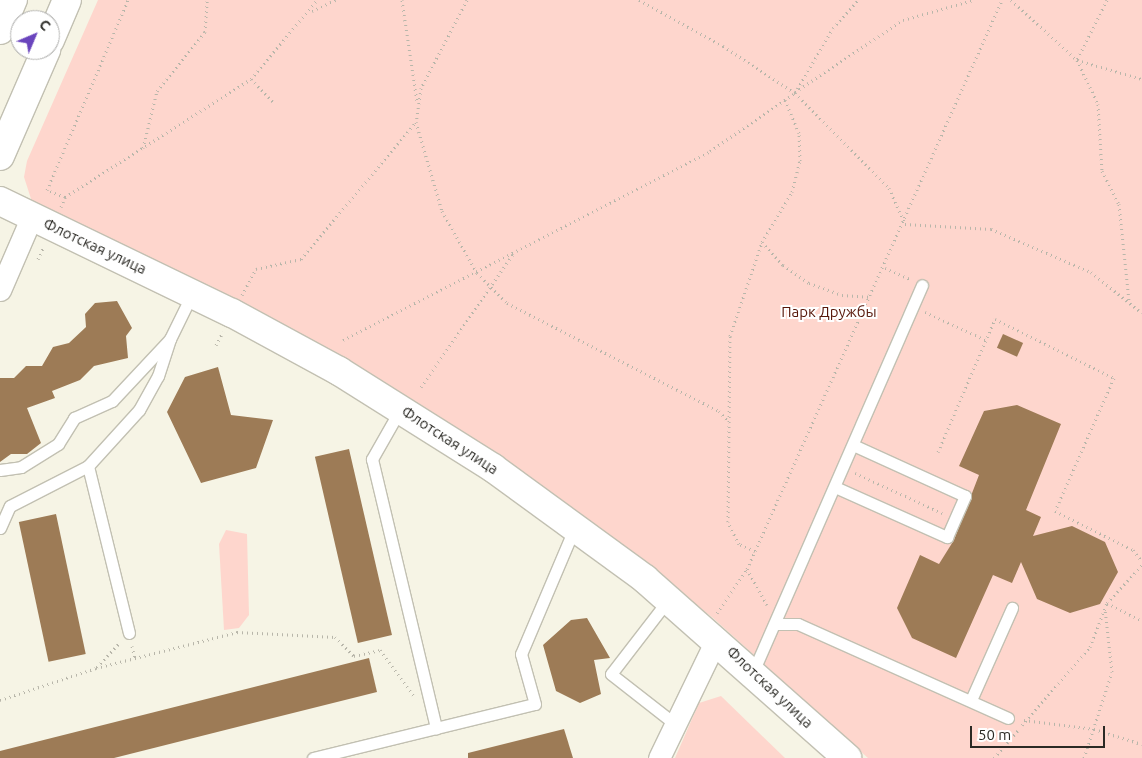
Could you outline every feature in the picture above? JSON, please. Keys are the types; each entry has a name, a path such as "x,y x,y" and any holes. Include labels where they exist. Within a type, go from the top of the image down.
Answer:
{"street":[{"path":"0,30 13,0"},
{"path":"60,16 67,0"},
{"path":"0,156 42,60"},
{"name":"Флотская улица","path":"0,202 193,292 401,408 575,526 669,599 715,628 753,672 847,758"},
{"path":"0,290 32,216"},
{"path":"659,758 715,628"}],"lane":[{"path":"753,672 922,285"},
{"path":"0,528 10,506 88,466 139,410 158,376 170,339 193,292"},
{"path":"0,470 22,467 58,444 74,418 112,401 170,339"},
{"path":"401,408 372,460 436,728"},
{"path":"835,487 946,537 965,496 853,445"},
{"path":"88,466 129,633"},
{"path":"313,758 535,704 521,654 575,526"},
{"path":"669,599 611,674 675,724"},
{"path":"971,700 1012,608"},
{"path":"775,624 798,624 1008,718"}],"path":[{"path":"128,0 47,190 65,198 251,80 312,11 317,0"},
{"path":"143,148 157,91 205,32 207,0"},
{"path":"312,11 336,0"},
{"path":"402,0 418,105"},
{"path":"467,0 421,88 416,122 442,211 477,272 489,288 507,303 719,411 729,422"},
{"path":"639,0 723,46 795,93 889,188 905,224"},
{"path":"795,93 833,28 858,0"},
{"path":"343,340 710,151 903,20 973,0"},
{"path":"715,628 747,569 872,297 1002,0"},
{"path":"1011,0 1077,60 1098,104 1102,171 1119,204 1129,302"},
{"path":"1077,60 1106,0"},
{"path":"1077,60 1142,79"},
{"path":"251,80 273,102"},
{"path":"755,551 739,544 728,522 730,336 762,242 792,192 800,161 799,133 785,100"},
{"path":"247,285 256,269 301,259 416,122"},
{"path":"905,224 991,229 1091,272 1142,313"},
{"path":"38,258 46,241"},
{"path":"762,242 783,265 809,283 842,294 872,297"},
{"path":"421,387 513,254"},
{"path":"885,268 922,285"},
{"path":"913,306 986,340"},
{"path":"938,452 995,319 1114,378 1055,510 1133,550 1142,561"},
{"path":"216,344 225,327"},
{"path":"843,468 941,512"},
{"path":"994,758 1025,720 1090,648 1106,605 1142,565"},
{"path":"747,569 771,612"},
{"path":"1106,605 1142,621"},
{"path":"1084,758 1112,672 1106,605"},
{"path":"0,700 96,668 237,632 335,637 354,656 380,650 436,728"},
{"path":"96,668 129,633"},
{"path":"1008,718 1094,729 1142,744"}],"green space":[{"name":"Парк Дружбы","path":"98,0 1142,0 1142,758 868,758 713,618 583,516 451,425 245,305 32,202 24,177 27,161"},
{"path":"226,530 247,534 249,615 239,628 224,630 219,544"},
{"path":"721,696 785,758 675,758 699,703"}],"building":[{"path":"117,301 132,328 126,336 128,358 94,366 80,380 52,391 55,398 27,408 41,443 27,454 11,454 0,462 0,378 14,378 26,366 42,366 53,347 69,343 86,327 85,314 95,303"},
{"path":"1003,334 1023,343 1017,357 997,348"},
{"path":"218,367 231,415 273,420 256,468 201,483 167,412 185,377"},
{"path":"1017,405 1061,424 1026,510 1041,517 1033,536 1072,526 1105,542 1118,572 1100,604 1070,613 1037,599 1021,562 1012,583 993,575 956,658 912,638 897,608 920,555 939,564 954,540 979,475 959,466 984,411"},
{"path":"349,449 392,635 358,643 315,457"},
{"path":"56,514 86,654 49,662 19,522"},
{"path":"587,618 610,658 594,660 601,694 580,703 556,691 543,645 571,620"},
{"path":"369,658 377,692 114,758 0,758 0,751"},
{"path":"564,729 573,758 468,758 468,753"}]}
